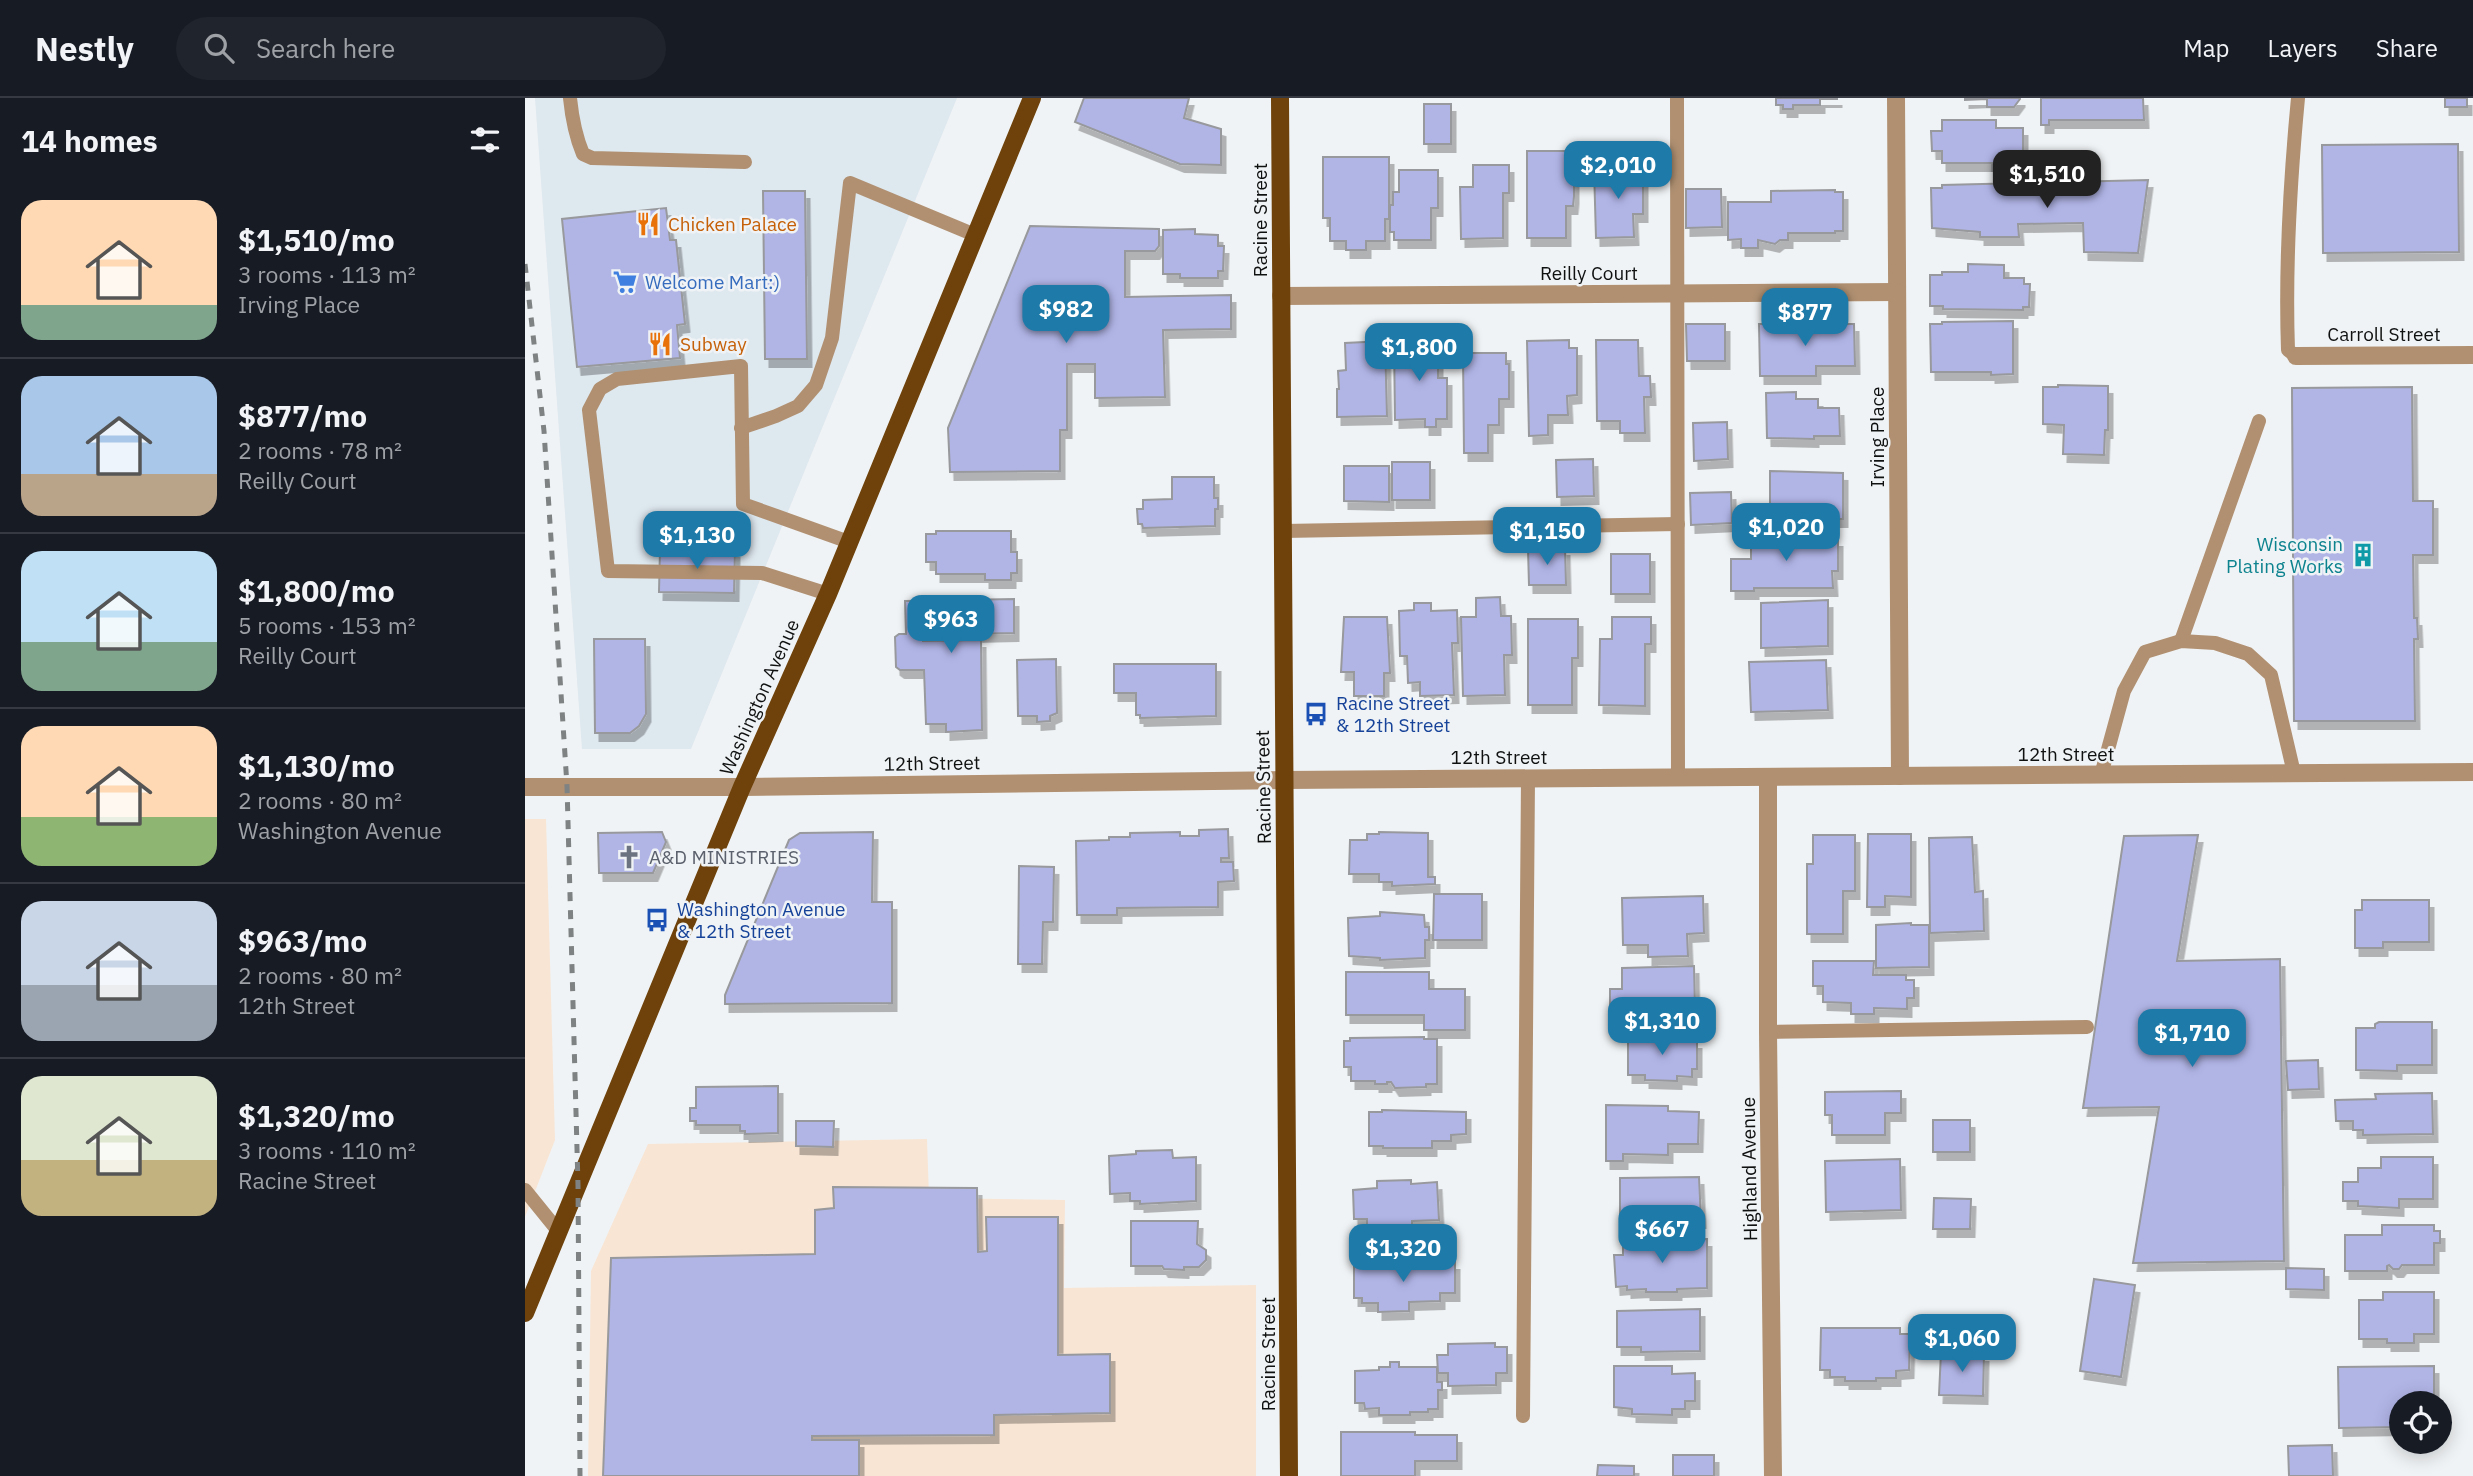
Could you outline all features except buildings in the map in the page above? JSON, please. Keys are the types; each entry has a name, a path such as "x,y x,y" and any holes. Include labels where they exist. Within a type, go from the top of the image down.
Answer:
{"main road":[{"name":"Washington Avenue","path":"525,1313 742,787 828,594 1031,98"},
{"name":"Racine Street","path":"1280,98 1290,1476"}],"street":[{"name":"Irving Place","path":"1896,98 1901,776"},
{"name":"Reilly Court","path":"1281,296 1897,292"},
{"name":"Carroll Street","path":"2296,356 2473,355"},
{"name":"12th Street","path":"525,787 2473,772"},
{"name":"Highland Avenue","path":"1768,777 1773,1476"}],"lane":[{"path":"570,98 572,123 578,142 583,154 592,158 745,162"},
{"path":"1677,98 1678,778"},
{"path":"2296,356 2288,350 2286,298 2290,182 2298,98"},
{"path":"741,428 798,406 816,386 832,338 850,183 975,235"},
{"path":"828,594 762,573 608,571 589,410 600,388 617,379 741,366 743,504 849,542"},
{"path":"2181,641 2259,421"},
{"path":"1283,531 1678,524"},
{"path":"2101,775 2124,691 2145,652 2181,641 2215,643 2248,653 2271,675 2294,773"},
{"path":"1523,1416 1528,778"},
{"path":"1768,1032 2087,1027"},
{"path":"525,1189 559,1232"}],"shaded area":[{"path":"535,98 957,98 691,749 582,749"},
{"path":"525,819 546,819 555,1140 525,1217"},
{"path":"927,1139 929,1198 1065,1200 1064,1288 1256,1285 1256,1476 588,1476 591,1271 648,1144"}],"railway":[{"path":"525,264 544,431 567,786 578,1185 580,1476"}],"place":[{"name":"Chicken Palace","path":"648,224"},
{"name":"Welcome Mart:)","path":"625,282"},
{"name":"Subway","path":"660,344"},
{"name":"Wisconsin Plating Works","path":"2363,555"},
{"name":"Racine Street & 12th Street","path":"1316,714"},
{"name":"A&D MINISTRIES","path":"629,857"},
{"name":"Washington Avenue & 12th Street","path":"657,920"}]}
